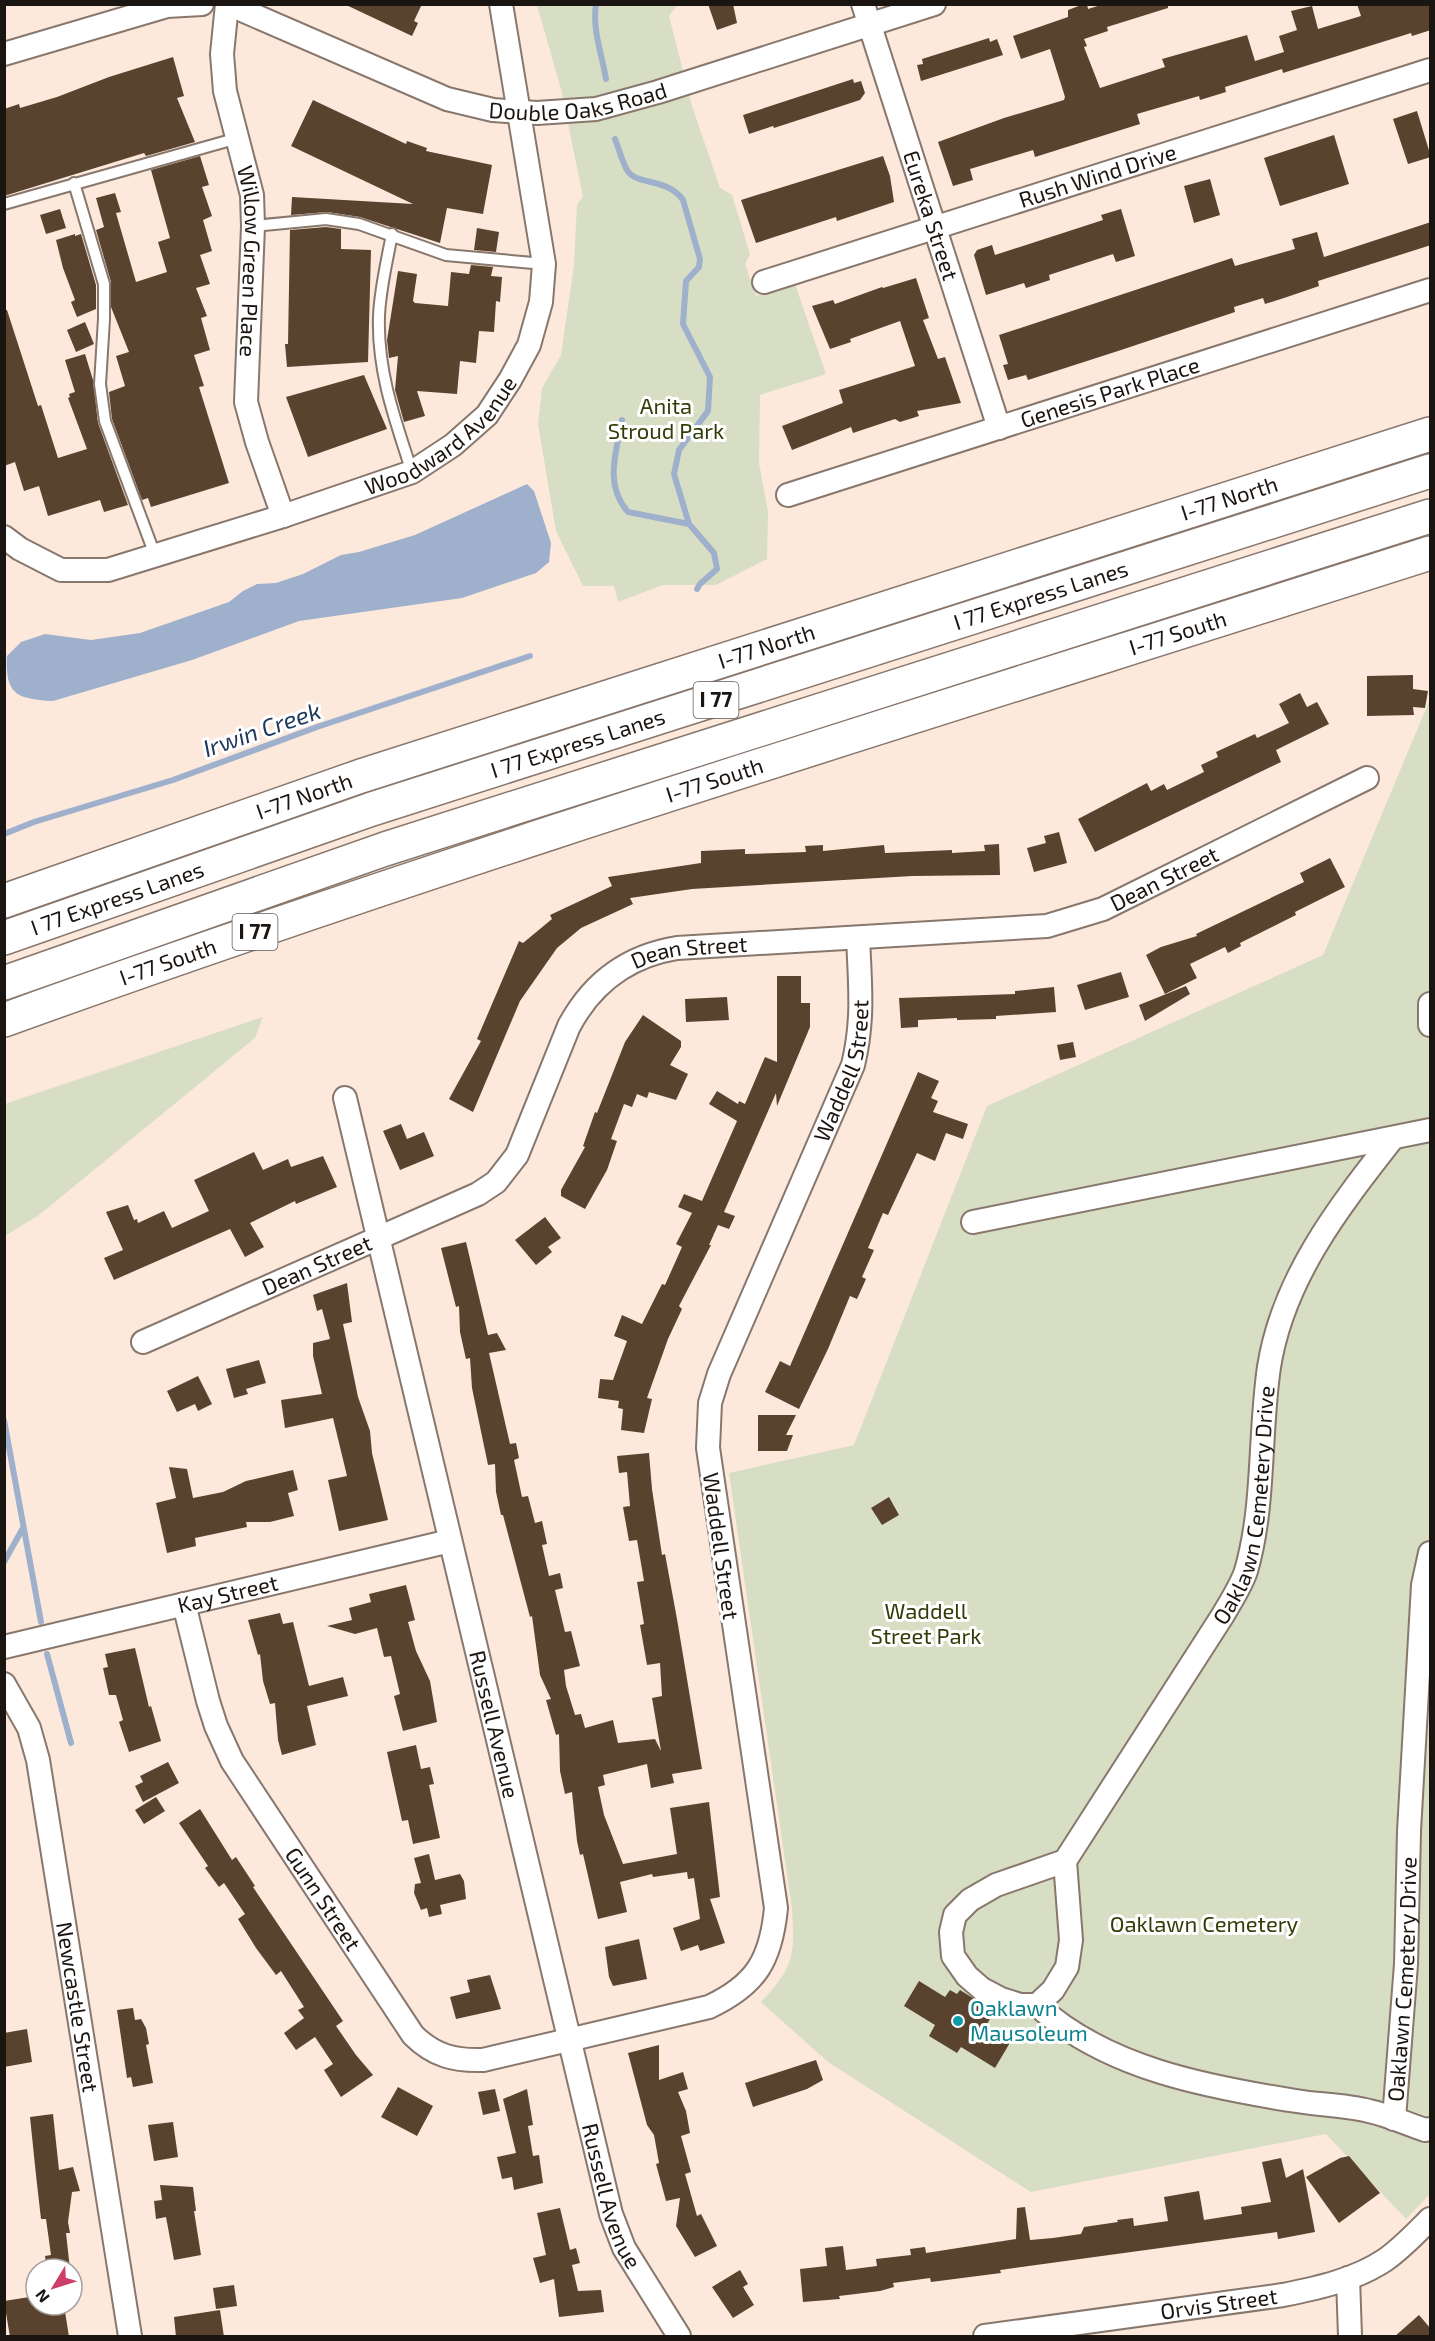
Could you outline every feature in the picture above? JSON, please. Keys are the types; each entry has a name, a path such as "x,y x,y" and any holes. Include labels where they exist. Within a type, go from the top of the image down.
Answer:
{"highway":[{"name":"I-77 North","path":"4,901 361,776 1431,434"},
{"name":"I 77 Express Lanes","path":"4,938 372,809 1431,471"},
{"name":"I 77 Express Lanes","path":"4,983 385,849 1431,516"},
{"name":"I-77 South","path":"4,1020 143,970 518,843 1431,553"}],"street":[{"path":"4,54 167,6 202,4"},
{"name":"Double Oaks Road","path":"228,4 447,99 493,110 520,112 596,110 658,92 867,15 934,4"},
{"name":"Willow Green Place","path":"228,4 222,54 225,91 252,195 253,226 246,402 257,442 283,516"},
{"name":"Woodward Avenue","path":"4,537 20,549 61,570 108,570 283,516 412,472 453,445 487,415 529,345 541,302 544,264 501,4"},
{"name":"Eureka Street","path":"867,15 999,428"},
{"name":"Rush Wind Drive","path":"765,282 1431,70"},
{"name":"Genesis Park Place","path":"788,495 1431,290"},
{"name":"Dean Street","path":"143,1342 478,1194 496,1182 517,1155 576,1013 604,980 626,964 677,948 1028,928 1085,916 1104,909 1367,778"},
{"name":"Waddell Street","path":"568,2040 709,2007 731,1996 758,1971 774,1934 776,1908 708,1448 708,1418 719,1374 853,1065 860,1036 862,1005 858,938"},
{"path":"1431,1004 1431,1025"},
{"name":"Russell Avenue","path":"345,1098 611,2214 629,2257 679,2337"},
{"path":"973,1222 1431,1130"},
{"name":"Oaklawn Cemetery Drive","path":"1065,1861 1191,1668 1245,1573 1256,1525 1262,1425 1269,1366 1280,1322 1298,1275 1324,1232 1393,1138"},
{"name":"Kay Street","path":"4,1647 450,1541"},
{"name":"Oaklawn Cemetery Drive","path":"1394,2119 1406,1964 1409,1831 1423,1585 1431,1553"},
{"name":"Gunn Street","path":"184,1604 208,1701 216,1726 232,1761 413,2035 430,2049 461,2061 483,2060 568,2040"},
{"name":"Newcastle Street","path":"4,1684 29,1728 38,1760 130,2337"},
{"path":"1065,1861 1071,1940 1067,1967 1053,1990 1038,2005 1020,2005 1001,1999 967,1976 953,1956 951,1932 955,1915 970,1900 996,1885 1065,1861"},
{"name":"Oaklawn Cemetery Drive","path":"1038,2005 1058,2024 1105,2050 1152,2069 1213,2085 1295,2101 1369,2110 1425,2130 1431,2129"},
{"name":"Orvis Street","path":"986,2337 1283,2295 1323,2287 1348,2278 1384,2260 1431,2219"},
{"path":"1348,2278 1350,2337"}],"lane":[{"path":"4,204 238,138"},
{"path":"74,183 104,284 100,384 105,421 155,555"},
{"path":"253,226 326,219 359,224 446,255 544,264"},
{"path":"392,234 379,314 380,354 387,395 412,472"}],"green space":[{"name":"Anita Stroud Park","path":"537,5 677,5 669,16 692,106 720,188 732,195 750,254 745,264 756,296 795,284 826,374 760,395 759,463 768,511 767,559 716,585 663,585 618,602 614,586 583,586 556,531 538,424 542,388 561,355 574,265 577,204 583,197 561,89"},
{"name":"Oaklawn Cemetery","path":"1430,699 1430,2194 1406,2219 1326,2134 1031,2192 828,2062 761,2002 780,1979 790,1960 793,1938 792,1909 729,1473 854,1445 987,1106 1323,955"},
{"path":"263,1017 255,1038 39,1215 5,1236 5,1104"}],"water":[{"path":"527,484 534,491 551,543 549,562 536,573 462,598 299,621 192,660 53,701 22,696 15,692 8,679 7,656 21,642 45,634 91,640 140,633 229,602 257,584 276,583 303,574 341,555 359,552 415,535"}],"building":[{"path":"344,4 422,4 414,21 418,23 412,36"},
{"path":"708,4 733,4 737,23 717,30"},
{"path":"1087,4 1088,9 1104,4 1168,4 1168,8 1107,27 1108,31 1084,39 1087,46 1084,47 1100,88 1165,67 1162,59 1247,35 1255,61 1284,52 1279,36 1297,30 1291,11 1312,6 1318,29 1361,16 1357,4 1428,4 1431,12 1431,30 1412,36 1411,33 1283,73 1282,69 1225,87 1226,92 1200,100 1199,96 1137,114 1140,124 1035,157 1033,150 970,169 973,180 953,186 938,142 1004,118 1064,100 1050,49 1021,59 1013,36 1068,17 1068,10"},
{"path":"989,38 990,42 997,39 1003,55 921,81 917,65 923,64 922,59"},
{"path":"173,57 184,96 177,98 195,142 146,156 144,153 4,196 4,109 19,104 20,108 57,97 109,77"},
{"path":"853,79 854,83 861,81 865,93 860,100 749,134 743,115"},
{"path":"313,100 406,144 407,141 427,148 426,151 492,165 483,214 447,208 440,243 360,217 327,212 291,215 292,197 413,204 291,146"},
{"path":"1417,111 1431,157 1408,164 1393,119"},
{"path":"1334,135 1349,184 1280,206 1264,158"},
{"path":"200,156 209,185 202,187 212,216 203,220 212,251 200,255 210,284 196,288 207,316 201,318 210,350 194,355 204,386 199,387 229,483 151,507 148,498 142,500 112,419 109,392 125,386 116,356 129,352 111,307 111,282 96,230 104,227 96,198 115,193 121,212 116,213 136,282 167,272 158,242 170,238 151,170"},
{"path":"883,156 890,176 894,202 837,221 836,217 756,243 741,200"},
{"path":"1210,179 1220,215 1194,223 1184,186"},
{"path":"60,209 66,228 46,234 40,215"},
{"path":"1121,209 1135,256 1116,262 1113,254 1049,275 1050,280 1026,288 1024,283 986,295 974,255 977,250 992,245 995,255 1103,220 1101,215"},
{"path":"1431,222 1431,245 1318,281 1319,286 1265,304 1263,298 1234,307 1235,312 1028,380 1026,375 1008,380 1003,365 1008,364 999,335 1232,258 1235,266 1295,249 1292,239 1317,232 1324,257"},
{"path":"326,227 341,229 341,249 371,250 368,362 287,367 285,344 288,344 290,230"},
{"path":"477,228 499,232 496,252 474,250"},
{"path":"75,234 75,236 81,234 96,285 96,309 77,317 71,302 75,300 56,240"},
{"path":"471,265 493,267 491,276 502,277 500,302 496,301 494,332 479,331 476,363 460,361 457,394 417,391 425,416 404,422 395,390 398,356 389,358 387,340 398,271 417,274 413,301 415,303 448,306 451,272 469,274"},
{"path":"916,278 929,318 923,320 938,359 945,357 961,403 917,411 919,416 900,422 895,419 853,433 851,427 792,450 782,426 843,403 839,390 915,366 900,321 850,339 851,342 830,349 812,306 833,300 835,304 882,287"},
{"path":"4,310 7,310 38,406 41,405 58,458 87,449 68,398 69,394 75,392 65,360 85,354 93,380 98,423 128,505 104,512 100,500 48,516 39,486 24,491 15,462 4,466"},
{"path":"85,322 94,344 76,352 67,330"},
{"path":"364,375 387,429 308,457 286,397"},
{"path":"1413,675 1413,689 1428,691 1425,708 1413,707 1414,715 1367,716 1367,676"},
{"path":"1300,693 1307,707 1317,702 1329,724 1276,750 1281,762 1095,852 1078,819 1147,783 1151,791 1164,784 1167,790 1204,772 1201,765 1218,757 1216,752 1255,734 1257,738 1289,723 1279,704"},
{"path":"1059,832 1067,863 1034,872 1027,848 1046,843 1044,836"},
{"path":"999,844 1000,875 912,876 692,889 630,898 633,904 581,928 557,948 520,1001 473,1112 449,1099 481,1041 477,1039 519,941 523,943 552,919 550,915 612,886 608,877 701,863 701,851 745,849 745,854 806,852 805,846 823,845 823,851 884,845 885,853 952,850 952,853 985,851 984,845"},
{"path":"1330,858 1345,887 1240,943 1241,946 1228,953 1225,947 1190,964 1197,978 1165,994 1146,955 1161,947 1197,936 1196,934 1304,882 1300,873"},
{"path":"1121,972 1129,997 1085,1010 1077,985"},
{"path":"777,976 801,976 801,1003 810,1003 810,1027 777,1106 776,1093 724,1212 735,1216 729,1229 718,1225 709,1245 711,1245 679,1306 682,1309 668,1339 647,1398 652,1399 644,1433 621,1430 623,1409 618,1408 619,1401 598,1398 600,1379 613,1380 627,1341 614,1336 622,1315 642,1324 662,1284 665,1285 682,1247 676,1244 692,1213 678,1207 684,1194 702,1201 737,1121 709,1104 717,1091 738,1104 739,1101 745,1104 765,1057 777,1062"},
{"path":"1186,986 1190,994 1145,1021 1139,1005"},
{"path":"1054,987 1056,1012 996,1016 996,1019 918,1020 918,1027 901,1028 899,998 1015,994 1015,991"},
{"path":"727,997 729,1020 686,1022 685,999"},
{"path":"643,1015 681,1041 681,1047 670,1065 688,1074 676,1100 649,1092 647,1098 637,1094 632,1107 624,1104 611,1139 617,1141 607,1170 585,1209 561,1196 561,1190 585,1147 583,1146 595,1112 597,1113 625,1042"},
{"path":"1073,1042 1076,1057 1060,1060 1057,1045"},
{"path":"918,1072 939,1081 931,1098 938,1101 933,1112 968,1124 963,1139 946,1133 935,1161 917,1153 888,1215 883,1213 868,1248 874,1250 862,1277 866,1279 857,1299 850,1296 799,1409 765,1392 780,1361 790,1366"},
{"path":"401,1124 407,1139 424,1132 434,1156 400,1170 383,1131"},
{"path":"254,1152 263,1170 288,1159 291,1167 323,1156 337,1187 296,1204 295,1201 250,1223 264,1247 245,1257 230,1229 114,1280 104,1258 123,1250 106,1212 128,1205 134,1220 137,1219 138,1223 164,1211 172,1228 209,1211 194,1180"},
{"path":"545,1217 561,1238 548,1247 552,1252 536,1265 515,1240"},
{"path":"466,1242 488,1335 497,1333 506,1350 489,1353 510,1444 516,1443 519,1458 514,1460 522,1497 528,1496 535,1523 542,1521 547,1544 542,1545 549,1576 560,1573 563,1588 555,1590 565,1632 571,1631 580,1666 564,1670 566,1686 575,1715 581,1714 585,1728 613,1720 618,1743 655,1739 661,1751 652,1698 662,1696 660,1663 647,1665 640,1625 644,1624 637,1582 644,1581 637,1540 629,1541 623,1507 630,1506 627,1472 619,1473 617,1456 649,1453 662,1555 665,1554 702,1769 672,1774 674,1783 651,1788 647,1764 603,1775 605,1785 598,1787 604,1815 623,1864 677,1854 670,1808 709,1802 720,1897 710,1899 725,1943 700,1951 698,1945 681,1951 673,1928 700,1919 694,1878 688,1879 687,1872 653,1877 652,1874 620,1882 627,1912 598,1919 583,1854 580,1855 577,1841 572,1792 565,1794 560,1771 559,1734 556,1735 546,1700 551,1699 540,1675 532,1616 530,1617 503,1515 501,1515 496,1492 495,1464 488,1465 472,1388 470,1358 466,1359 460,1332 459,1306 456,1307 441,1248"},
{"path":"347,1283 352,1322 343,1324 358,1397 370,1431 372,1453 388,1520 339,1531 328,1480 347,1476 333,1418 285,1428 281,1400 322,1394 313,1356 313,1343 330,1339 322,1309 317,1311 313,1295"},
{"path":"259,1360 266,1383 246,1389 248,1394 234,1398 226,1369"},
{"path":"198,1376 212,1404 198,1411 195,1404 177,1412 167,1391"},
{"path":"758,1415 796,1415 786,1435 793,1435 787,1451 758,1451"},
{"path":"169,1467 187,1469 193,1498 223,1492 246,1481 293,1470 298,1490 288,1493 294,1516 270,1522 246,1522 247,1527 195,1538 196,1546 167,1553 156,1503 176,1498"},
{"path":"889,1497 899,1515 882,1525 871,1508"},
{"path":"406,1585 415,1620 408,1622 416,1651 430,1681 437,1722 403,1731 394,1696 400,1694 391,1656 384,1657 377,1628 355,1634 327,1626 352,1620 349,1608 371,1602 369,1594"},
{"path":"280,1613 283,1624 293,1622 309,1686 343,1677 348,1696 307,1706 316,1745 282,1755 278,1740 275,1703 270,1704 263,1681 260,1654 258,1655 248,1620"},
{"path":"135,1648 149,1707 151,1706 161,1741 129,1752 119,1722 123,1720 116,1695 109,1695 103,1668 108,1667 105,1654"},
{"path":"416,1745 421,1769 430,1767 434,1784 429,1785 440,1838 413,1844 408,1820 402,1821 387,1752"},
{"path":"168,1762 179,1783 143,1802 135,1786 143,1782 140,1776"},
{"path":"156,1797 165,1811 144,1824 135,1810"},
{"path":"200,1809 232,1860 236,1857 255,1886 253,1887 343,2021 336,2026 373,2075 341,2097 324,2070 333,2064 315,2037 296,2050 284,2033 304,2018 298,2010 304,2007 281,1971 276,1975 256,1948 238,1919 245,1914 224,1883 219,1887 205,1868 208,1866 179,1823"},
{"path":"429,1854 435,1880 460,1874 464,1881 466,1899 440,1905 442,1914 429,1917 427,1908 421,1910 414,1893 415,1884 421,1883 414,1858"},
{"path":"639,1939 647,1979 613,1986 609,1977 605,1947"},
{"path":"490,1975 501,2009 456,2019 450,1997 470,1992 467,1980"},
{"name":"Oaklawn Mausoleum","path":"919,1981 945,1997 950,1990 957,1994 960,1990 987,2007 984,2012 991,2017 986,2026 1011,2041 995,2068 961,2047 957,2053 929,2036 935,2025 904,2006"},
{"path":"133,2008 135,2020 141,2019 146,2028 149,2044 146,2045 153,2083 133,2087 131,2077 127,2078 117,2010"},
{"path":"27,2029 32,2062 4,2067 4,2033"},
{"path":"659,2045 659,2080 683,2072 688,2089 678,2092 686,2111 690,2133 681,2136 691,2172 685,2174 697,2216 701,2214 717,2246 695,2257 676,2226 680,2198 666,2201 656,2164 659,2163 654,2135 647,2125 628,2053"},
{"path":"816,2060 823,2080 807,2089 753,2107 745,2083"},
{"path":"398,2087 433,2106 417,2136 381,2117"},
{"path":"495,2089 500,2111 483,2115 478,2092"},
{"path":"527,2089 533,2125 528,2126 533,2156 539,2155 543,2183 514,2190 512,2177 502,2179 497,2157 516,2153 503,2099"},
{"path":"53,2114 59,2170 73,2167 80,2191 72,2192 68,2222 70,2233 66,2233 69,2257 45,2257 51,2255 46,2219 41,2219 30,2117"},
{"path":"173,2122 178,2157 154,2161 148,2125"},
{"path":"1349,2156 1380,2193 1339,2223 1306,2177 1340,2158"},
{"path":"1281,2158 1286,2178 1303,2169 1315,2232 1278,2239 1277,2232 1000,2270 1001,2273 931,2282 930,2278 893,2283 894,2287 880,2291 839,2296 840,2299 803,2302 800,2269 827,2266 825,2248 843,2246 846,2270 877,2266 876,2259 911,2255 910,2249 925,2247 926,2253 1016,2239 1017,2208 1025,2207 1030,2240 1053,2238 1081,2234 1084,2227 1118,2222 1117,2220 1133,2218 1134,2226 1168,2221 1164,2197 1199,2191 1204,2220 1242,2214 1241,2207 1271,2202 1262,2162"},
{"path":"160,2185 193,2187 196,2211 194,2211 201,2255 174,2260 166,2217 156,2219 154,2201 162,2200"},
{"path":"560,2208 570,2250 576,2248 580,2263 572,2265 578,2291 601,2290 604,2312 559,2317 554,2279 540,2283 533,2258 546,2255 537,2213"},
{"path":"740,2270 748,2284 743,2287 754,2305 733,2318 712,2287"},
{"path":"234,2285 237,2306 216,2309 213,2288"},
{"path":"24,2298 24,2317 66,2317 69,2337 10,2337 4,2301"},
{"path":"220,2310 224,2337 176,2337 174,2317"},
{"path":"1419,2315 1431,2329 1431,2337 1394,2337"}],"waterway":[{"path":"596,4 596,33 606,79"},
{"path":"615,139 625,166 631,175 669,188 683,200 700,259 699,267 686,281 683,324 710,377 708,411 679,450 674,474 689,524 714,553 717,569 697,589"},
{"path":"622,420 614,468 616,491 621,502 628,512 689,524"},
{"name":"Irwin Creek","path":"4,834 34,822 173,780 317,727 530,656"},
{"path":"4,1420 41,1622"},
{"path":"4,1562 23,1528"},
{"path":"47,1654 71,1743"}],"place":[{"name":"Oaklawn Mausoleum","path":"958,2021"}],"park label":[{"name":"Waddell Street Park","path":"926,1624"}]}
